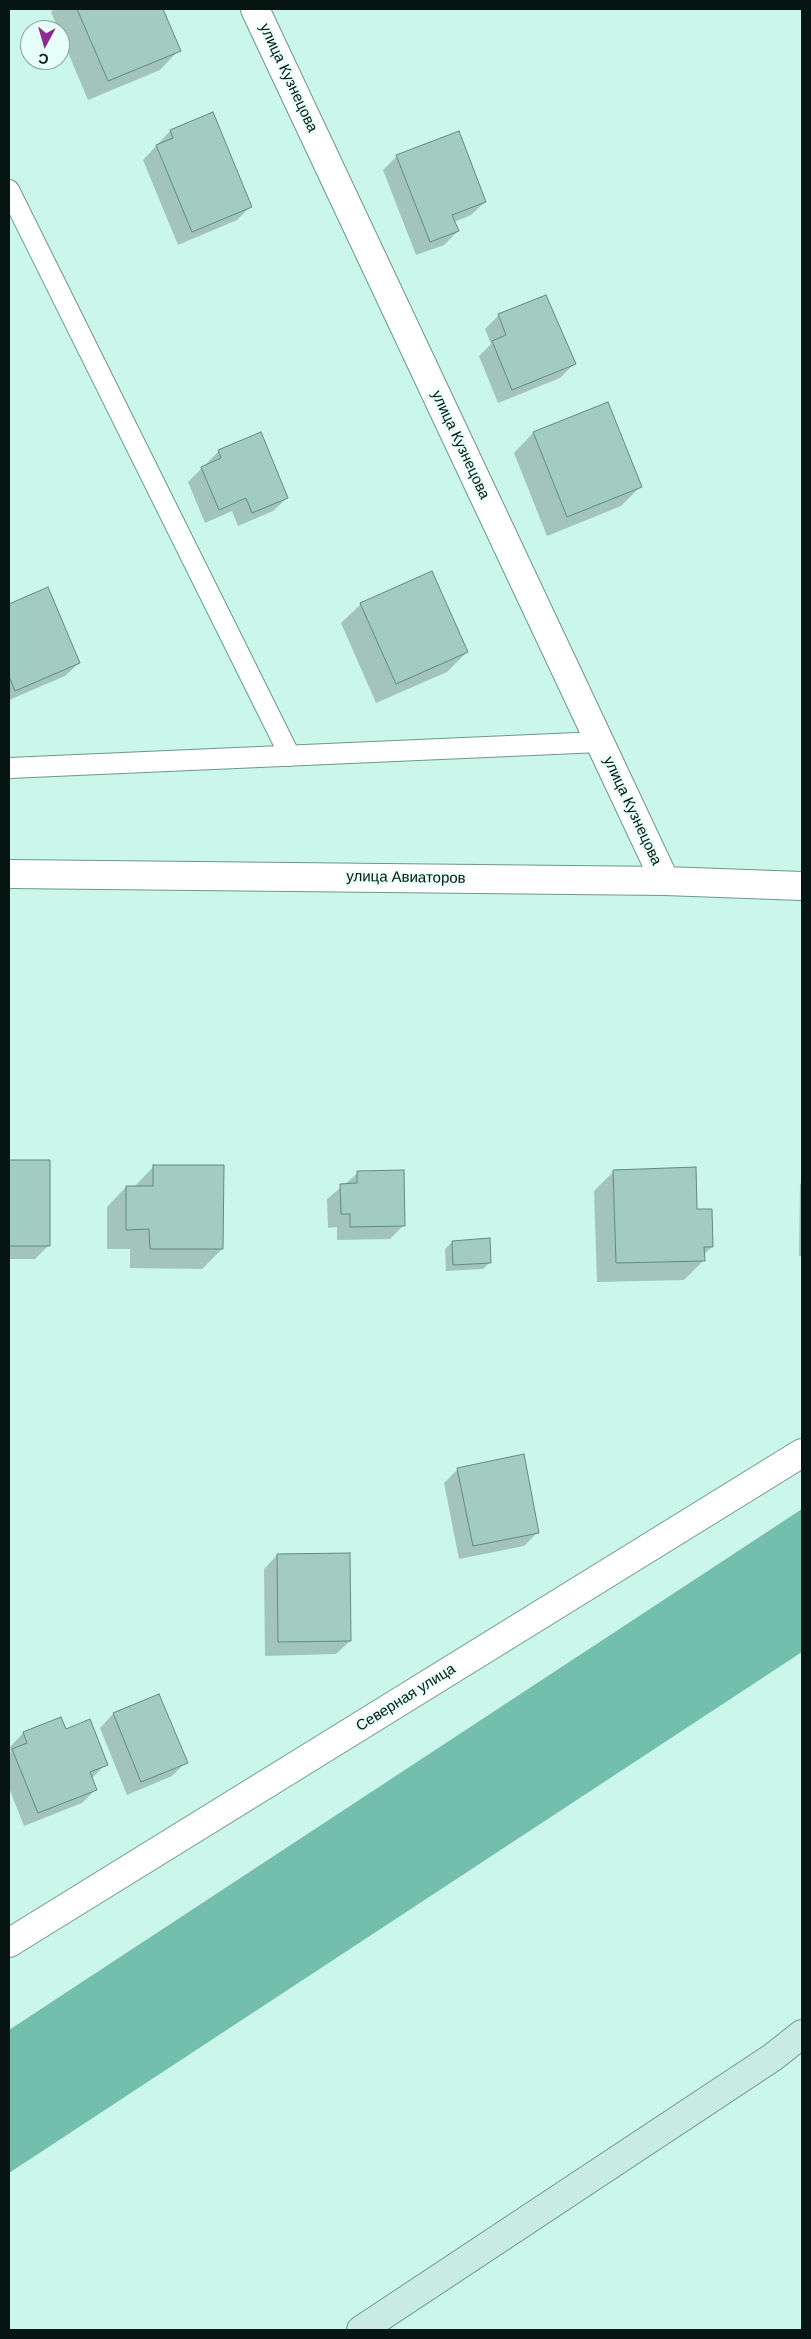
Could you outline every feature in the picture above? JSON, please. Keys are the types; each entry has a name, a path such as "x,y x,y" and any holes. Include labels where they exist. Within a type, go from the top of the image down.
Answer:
{"main road":[{"path":"361,2330 773,2056 802,2034"}],"street":[{"name":"улица Кузнецова","path":"255,9 665,881"},
{"name":"улица Авиаторов","path":"9,874 665,881 802,886"},
{"name":"Северная улица","path":"9,1943 802,1454"}],"lane":[{"path":"9,190 290,756"},
{"path":"9,768 600,742"}],"green space":[{"path":"802,1509 802,1652 9,2173 9,2030"}],"building":[{"path":"77,9 163,9 181,51 108,81"},
{"path":"213,112 252,207 192,232 156,145 173,138 170,130"},
{"path":"459,131 486,202 452,215 459,231 430,242 396,155"},
{"path":"546,295 576,364 512,390 492,341 506,335 498,314"},
{"path":"608,402 642,487 567,517 533,432"},
{"path":"261,432 288,498 252,513 246,498 219,510 201,467 221,458 218,450"},
{"path":"432,571 468,652 396,684 360,603"},
{"path":"48,587 80,663 15,691 9,676 9,604"},
{"path":"9,1160 50,1160 50,1246 9,1246"},
{"path":"153,1165 224,1165 223,1249 150,1249 149,1229 126,1230 126,1186 153,1186"},
{"path":"696,1167 697,1209 712,1209 713,1247 704,1247 705,1261 616,1263 613,1170"},
{"path":"404,1170 405,1226 350,1227 350,1214 341,1214 340,1184 357,1183 357,1171"},
{"path":"490,1238 491,1263 453,1265 452,1241"},
{"path":"524,1454 539,1533 473,1546 457,1468"},
{"path":"350,1553 351,1641 278,1642 277,1554"},
{"path":"159,1694 188,1763 141,1782 113,1713"},
{"path":"61,1717 66,1729 90,1719 108,1765 90,1772 97,1790 38,1813 12,1749 27,1743 23,1732"}]}
